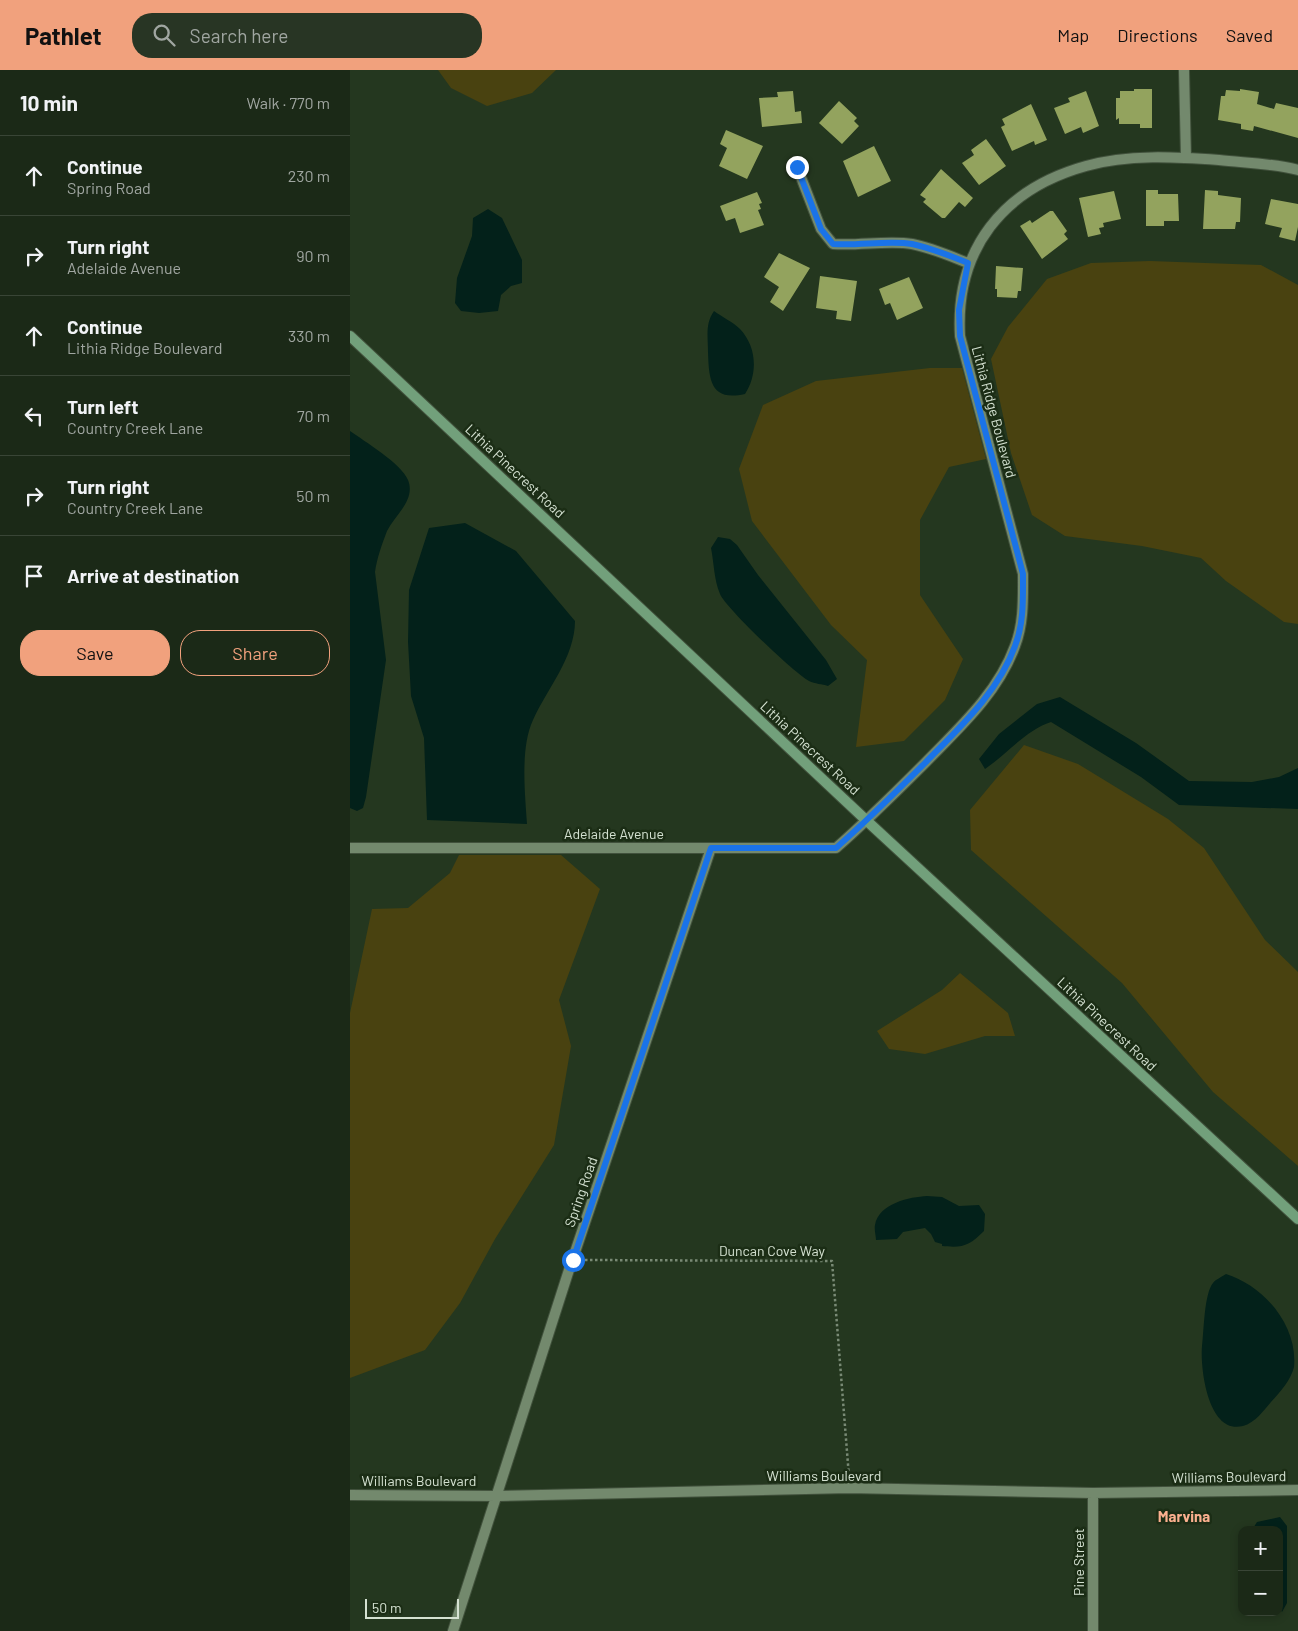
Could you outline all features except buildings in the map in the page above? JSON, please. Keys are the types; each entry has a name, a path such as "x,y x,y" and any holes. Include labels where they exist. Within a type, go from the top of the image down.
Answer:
{"main road":[{"name":"Lithia Pinecrest Road","path":"350,336 867,821 1298,1219"}],"street":[{"path":"1184,70 1186,158"},
{"name":"Lithia Ridge Boulevard","path":"867,821 973,714 1001,676 1016,646 1023,614 1023,574 960,336 959,310 968,263 992,222 1020,198 1054,178 1087,166 1129,159 1186,158 1280,165 1298,170"},
{"path":"797,167 821,229 833,244 852,246 910,244 968,263"},
{"name":"Adelaide Avenue","path":"350,848 836,848 867,821"},
{"name":"Spring Road","path":"452,1631 498,1496 573,1260 711,848"},
{"name":"Williams Boulevard","path":"350,1495 498,1496 849,1488 1092,1493 1298,1490"},
{"name":"Pine Street","path":"1092,1493 1093,1631"}],"path":[{"name":"Duncan Cove Way","path":"573,1260 832,1261 849,1488"}],"shaded area":[{"path":"438,70 556,70 532,93 487,106 451,88"},
{"path":"1150,261 1261,265 1298,285 1298,624 1284,622 1226,581 1201,558 1142,546 1065,536 1032,515 1011,453 991,359 1008,327 1047,279 1091,263"},
{"path":"930,368 962,368 986,459 949,467 920,520 920,595 963,659 945,700 904,741 856,747 867,660 831,625 752,521 739,469 763,405 816,381"},
{"path":"1024,745 1078,764 1168,819 1204,848 1265,940 1298,972 1298,1166 1213,1092 1122,983 971,850 970,810"},
{"path":"459,855 561,855 600,889 559,1000 571,1046 554,1145 495,1239 460,1303 425,1350 350,1378 350,1013 372,909 408,908 450,873"},
{"path":"960,973 1008,1013 1015,1036 985,1036 925,1054 889,1049 877,1031 942,990"}],"water":[{"path":"488,209 502,218 522,260 522,283 511,286 501,295 498,311 479,313 461,311 455,303 457,278 472,236 473,218"},
{"path":"714,311 740,329 750,344 754,369 745,394 725,395 718,391 711,379 708,362 708,330 709,321"},
{"path":"350,431 382,453 398,467 408,480 410,487 404,507 387,531 378,556 375,572 386,660 366,797 363,808 357,811 350,808"},
{"path":"465,523 516,551 575,621 574,634 565,660 529,731 524,771 527,824 427,820 424,738 411,696 408,642 409,590 429,528"},
{"path":"718,537 730,539 737,545 758,575 826,660 837,679 828,686 811,682 801,676 761,640 734,612 720,594 716,583 711,548"},
{"path":"1060,697 1136,743 1189,781 1252,782 1279,777 1298,768 1298,809 1179,805 1141,777 1051,722 1025,736 985,769 979,759 999,734 1037,704"},
{"path":"927,1196 942,1197 959,1206 979,1205 985,1214 984,1231 970,1243 955,1247 942,1246 942,1244 935,1242 925,1228 903,1232 897,1239 876,1240 875,1225 882,1211 904,1200"},
{"path":"1226,1274 1252,1287 1275,1308 1284,1322 1294,1351 1294,1367 1285,1386 1259,1416 1243,1426 1231,1426 1222,1420 1214,1410 1209,1398 1203,1369 1202,1346 1208,1295 1213,1283"},
{"path":"1280,1517 1287,1526 1287,1603 1283,1610 1283,1526 1254,1526 1257,1522"}],"district":[{"name":"Marvina","path":"1184,1517"}],"route":[{"path":"573,1260 711,848 836,848 867,821 973,714 1001,676 1016,646 1023,614 1023,574 960,336 959,310 968,263 910,244 852,246 833,244 821,229 797,167"}]}
